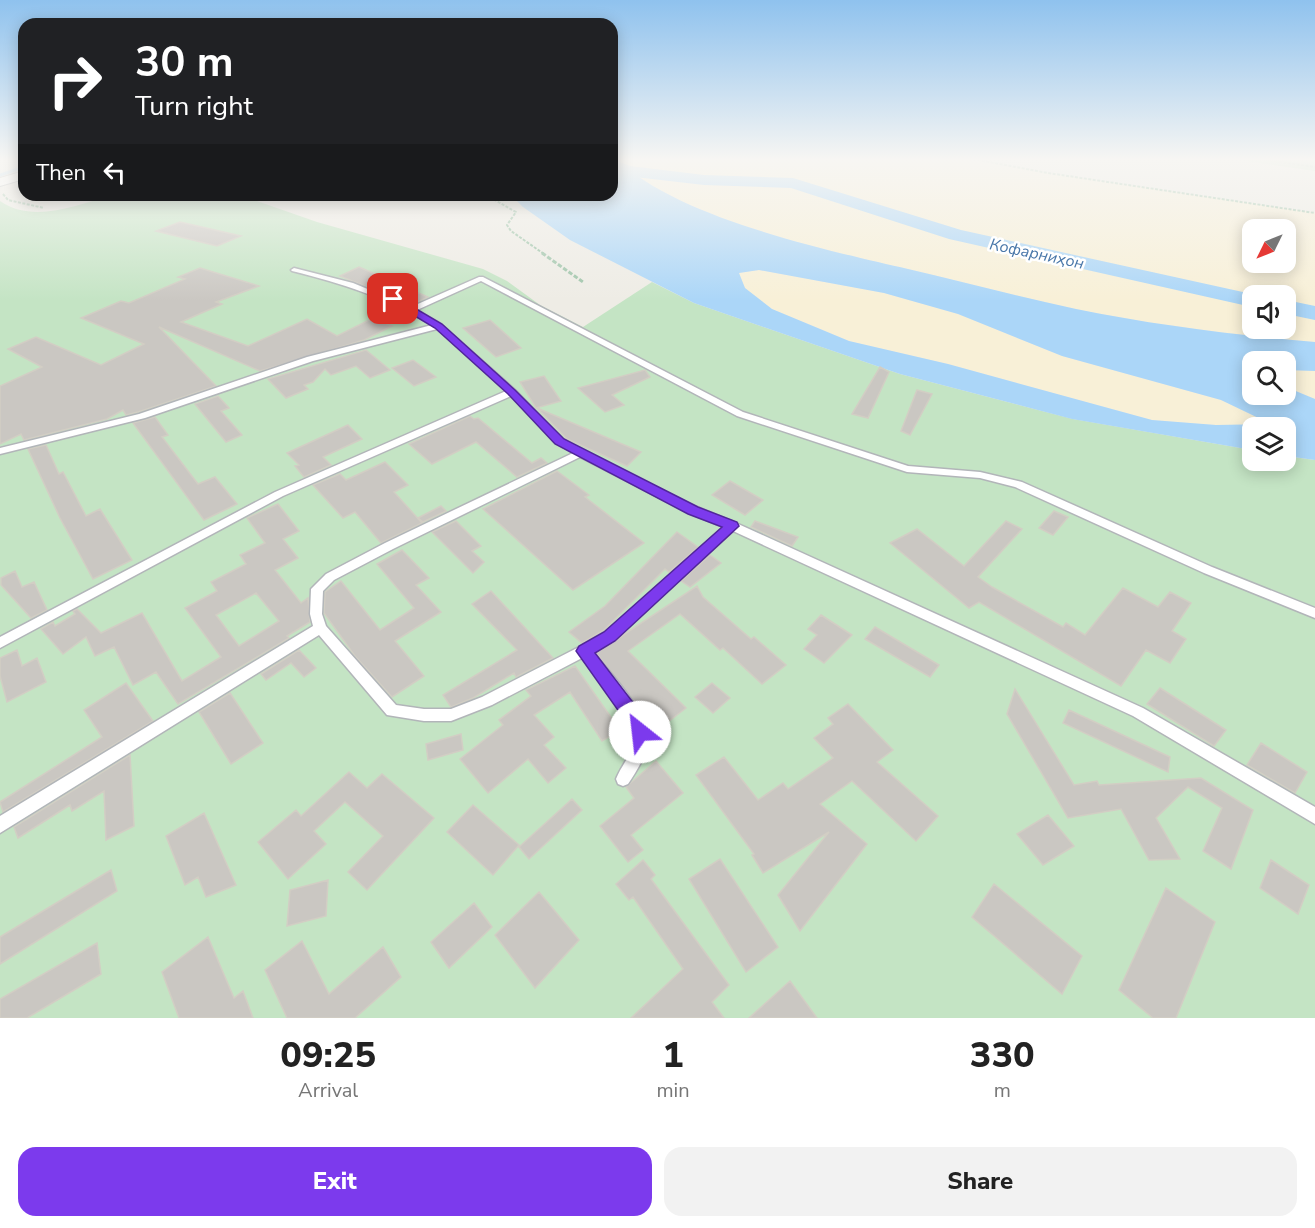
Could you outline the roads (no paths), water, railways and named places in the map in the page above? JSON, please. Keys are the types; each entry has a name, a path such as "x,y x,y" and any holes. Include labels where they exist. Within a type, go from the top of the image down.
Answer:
{"lane":[{"path":"294,270 327,277 393,299 413,309 438,326 512,392 560,441 580,453 693,510 1137,712 1315,816"},
{"path":"413,309 481,278 740,414 907,469 980,475 1018,484 1208,570 1315,613"},
{"path":"0,451 142,416 310,359 438,326"},
{"path":"0,643 279,494 512,392"},
{"path":"580,453 330,577 317,588 316,614 320,628 392,711 424,715 451,714 487,701 584,651 609,636 732,526"},
{"path":"0,825 320,628"},
{"path":"584,651 632,714 640,732 636,756 623,779"}],"water":[{"path":"523,207 695,207 754,229 796,241 1034,300 1135,320 1242,334 1242,339 1315,342 1315,371 1296,370 1296,351 1242,351 1242,405 1296,405 1296,391 1315,399 1315,460 1296,457 1296,417 1256,417 1221,400 1062,356 958,314 884,293 759,270 739,273 745,288 772,309 849,341 948,364 1152,420 1242,425 1242,448 1072,419 900,374 694,303 570,240"}],"waterway":[{"name":"Кофарниҳон","path":"867,207 956,235 1242,298"},
{"name":"Кофарниҳон","path":"1296,309 1315,313"}]}
